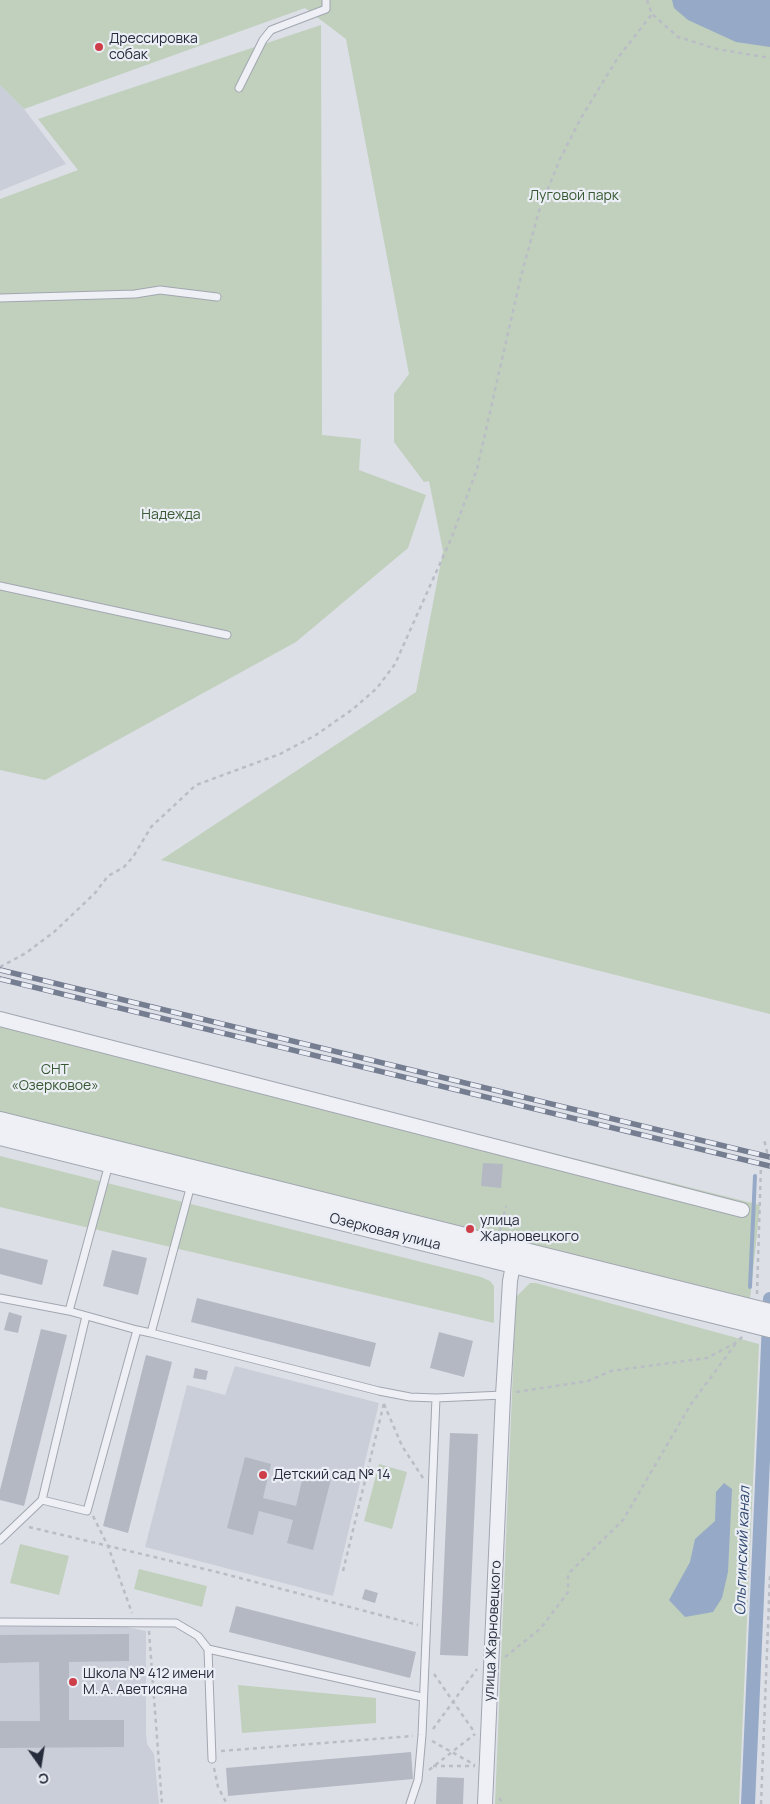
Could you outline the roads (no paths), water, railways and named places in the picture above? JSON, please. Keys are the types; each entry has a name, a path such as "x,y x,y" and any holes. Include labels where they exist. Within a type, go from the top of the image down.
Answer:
{"street":[{"path":"0,1019 752,1212"},
{"name":"Озерковая улица","path":"0,1121 111,1156 514,1257 770,1328"},
{"name":"Озерковая улица","path":"0,1136 111,1156"},
{"name":"улица Жарновецкого","path":"485,1804 503,1395 514,1257"},
{"name":"Озерковая улица","path":"749,1322 770,1313"}],"lane":[{"path":"238,88 263,40 271,30 326,9 326,0"},
{"path":"0,298 135,294 160,290 217,297"},
{"path":"0,586 227,635"},
{"path":"69,1311 111,1156"},
{"path":"151,1333 193,1177"},
{"path":"0,1298 69,1311 137,1330 379,1391 410,1397 436,1398 503,1395"},
{"path":"0,1540 42,1500 86,1316"},
{"path":"42,1500 87,1510 137,1330"},
{"path":"410,1804 418,1780 422,1735 422,1697 436,1398"},
{"path":"0,1622 176,1623 198,1636 208,1649 212,1755"},
{"path":"208,1649 422,1697"}],"water":[{"path":"672,0 770,0 770,47 736,42 688,20 674,8"},
{"path":"724,1483 732,1489 728,1572 722,1598 713,1612 685,1617 669,1600 690,1562 695,1539 715,1521 716,1492"}],"waterway":[{"path":"750,1287 755,1176"},
{"name":"Ольгинский канал","path":"748,1804 770,1299"}],"railway":[{"path":"0,970 770,1157"},
{"path":"0,979 770,1166"}],"place":[{"name":"Дрессировка собак","path":"99,47"},
{"name":"улица Жарновецкого","path":"470,1229"},
{"name":"Детский сад № 14","path":"263,1475"},
{"name":"Школа № 412 имени М. А. Аветисяна","path":"73,1682"}],"park label":[{"name":"Луговой парк","path":"574,196"},
{"name":"Надежда","path":"171,515"},
{"name":"СНТ «Озерковое»","path":"55,1078"}]}
